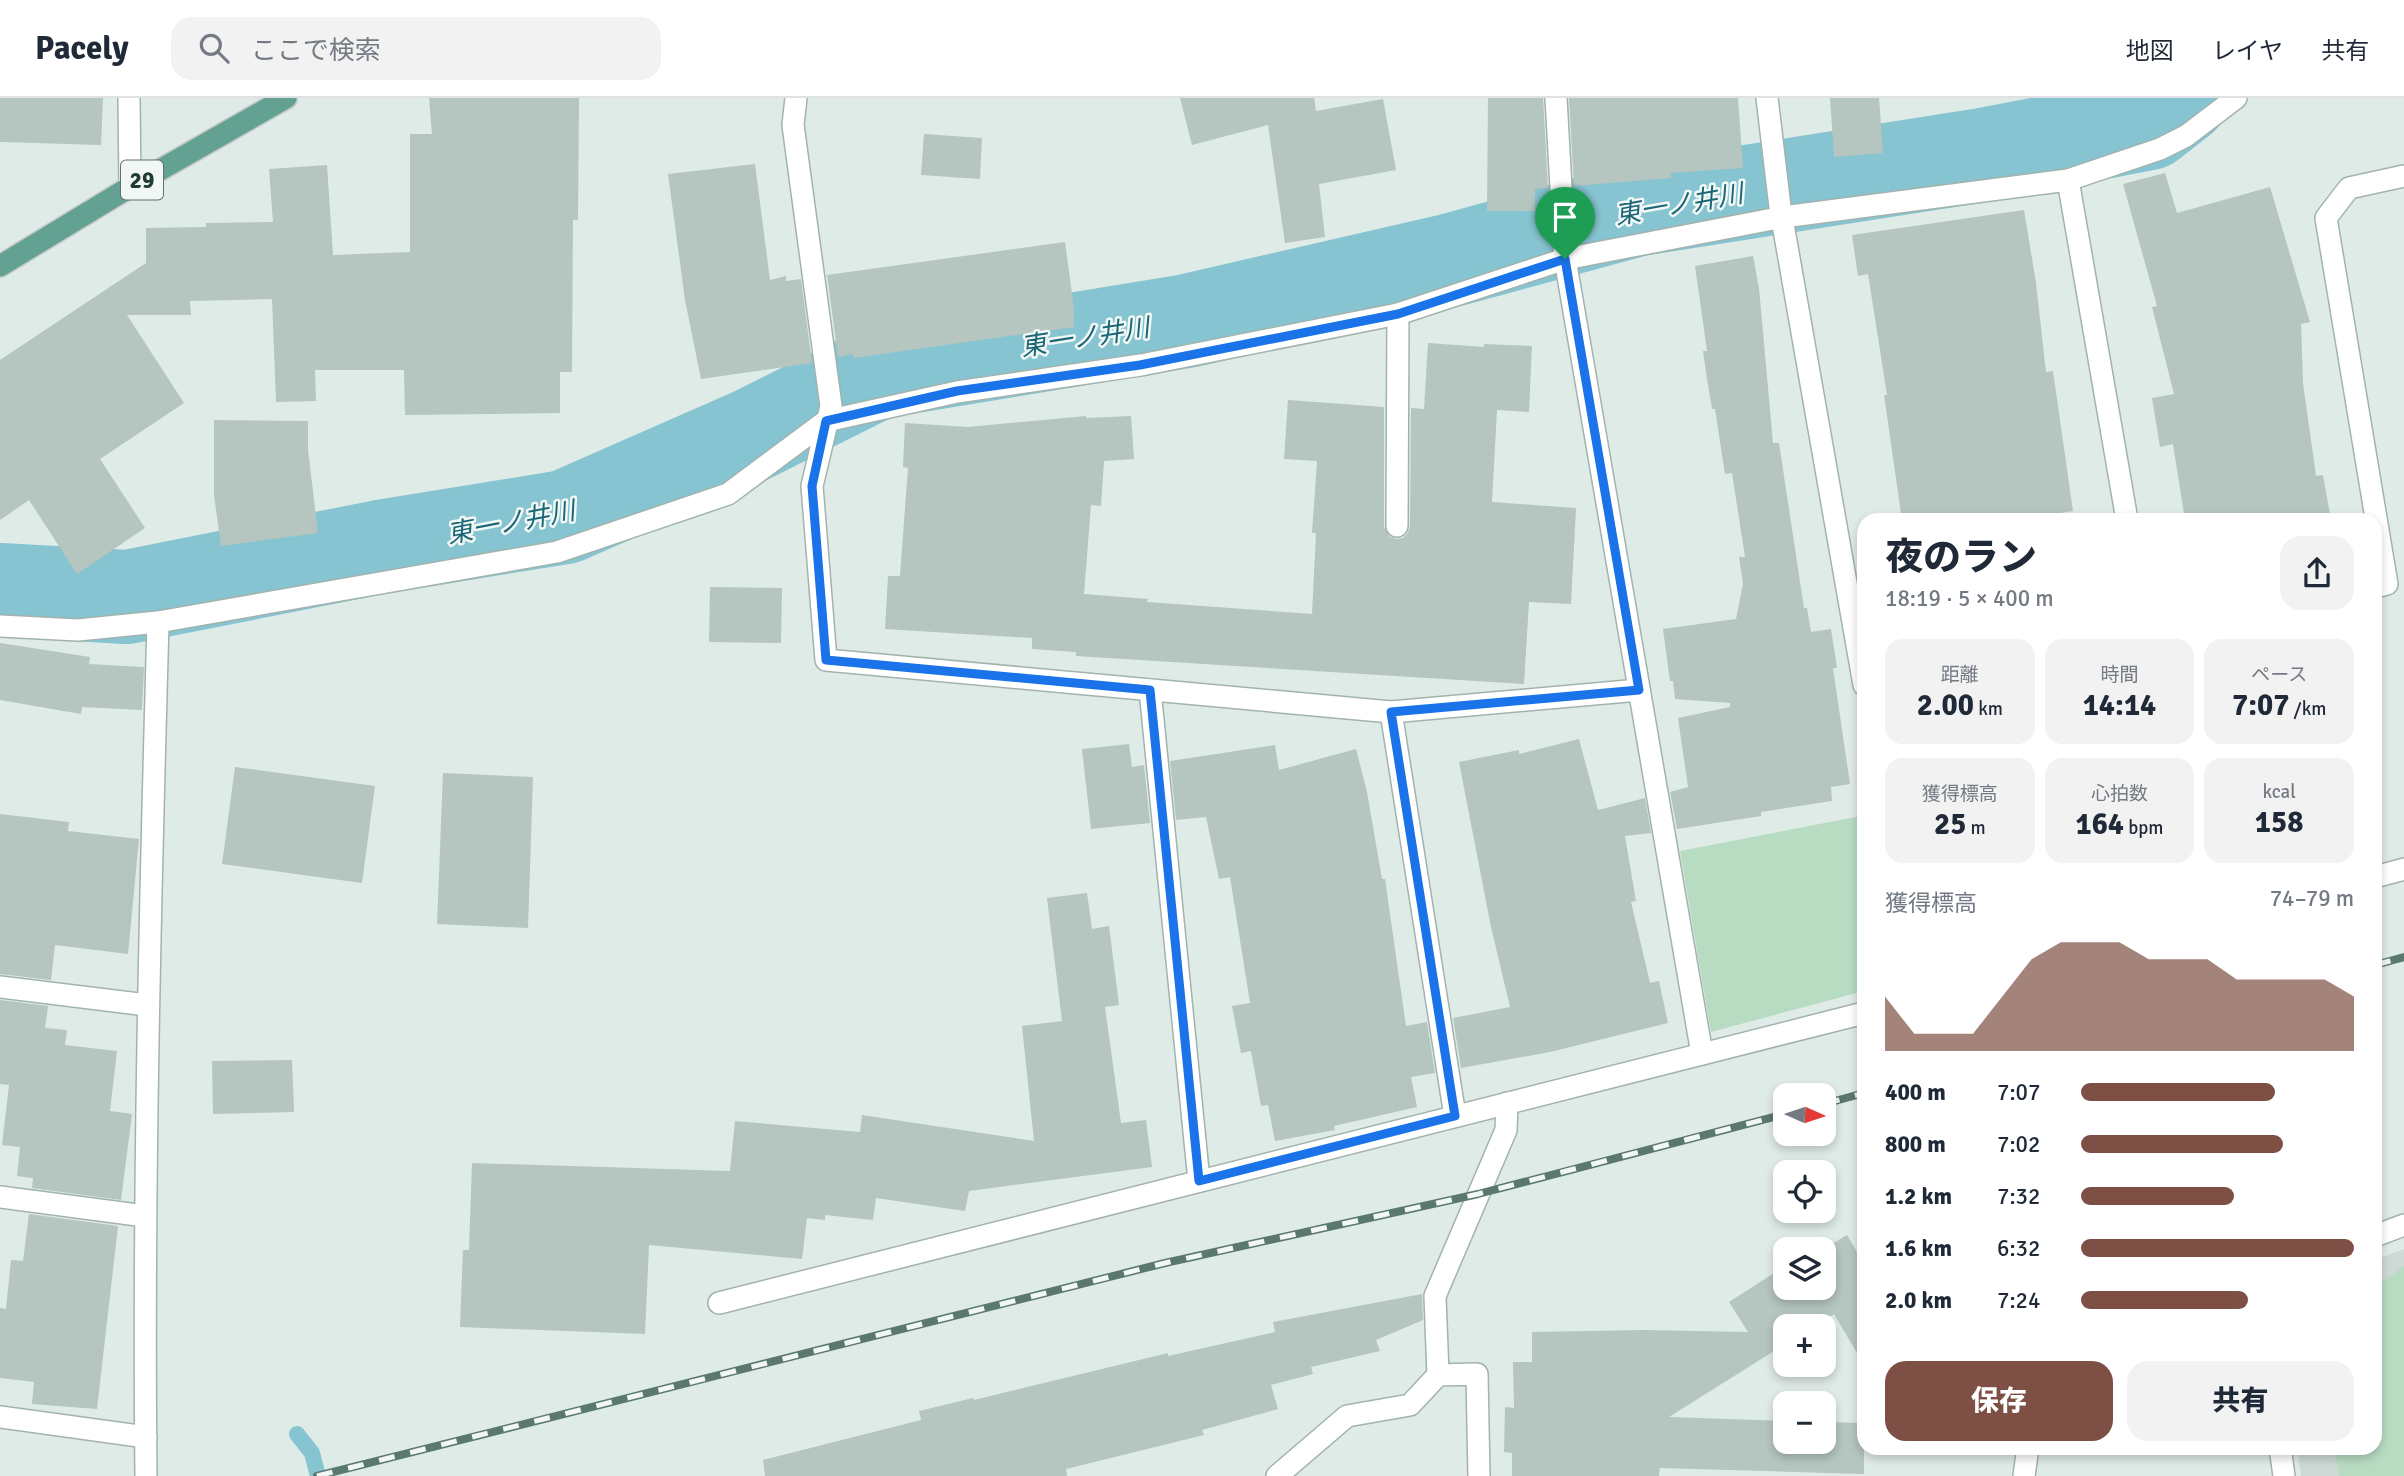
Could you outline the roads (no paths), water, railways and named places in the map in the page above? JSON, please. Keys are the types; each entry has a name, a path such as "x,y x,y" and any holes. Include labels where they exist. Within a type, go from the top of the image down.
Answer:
{"main road":[{"name":"29","path":"0,266 130,187 286,98"}],"street":[{"path":"129,98 130,187"},
{"path":"796,98 793,125 829,374 829,414 812,486 826,660 1391,712 1639,690"},
{"path":"1556,98 1564,250 1702,1054"},
{"path":"1767,98 1782,212 1857,645"},
{"path":"0,626 78,630 158,622 557,552 728,494 829,414 957,391 1140,365 1398,314 1564,250 1782,212 2068,180 2160,149 2186,135 2236,98"},
{"path":"2375,513 2326,218 2349,188 2404,176"},
{"path":"2068,180 2126,513"},
{"path":"1397,526 1398,314"},
{"path":"2382,554 2387,584 2382,585"},
{"path":"146,1476 145,1216 158,622"},
{"path":"1150,690 1199,1181"},
{"path":"1391,712 1455,1116"},
{"path":"2382,875 2404,869"},
{"path":"0,987 148,1005"},
{"path":"719,1303 1857,1015"},
{"path":"1279,1476 1347,1416 1410,1405 1437,1375 1436,1296 1506,1130 1507,1103"},
{"path":"0,1197 145,1216"},
{"path":"2382,1234 2404,1226"},
{"path":"1437,1375 1477,1374 1479,1476"},
{"path":"0,1417 146,1437"},
{"path":"2024,1476 2027,1455"},
{"path":"2281,1455 2284,1476"}],"waterway":[{"name":"東一ノ井川","path":"0,590 127,597 380,547 565,517 752,435 878,372 1187,321 1448,261 1639,209 1983,155 2149,123 2181,98"},
{"path":"297,1434 312,1453 318,1476"}],"railway":[{"path":"2382,963 2404,957"},
{"path":"1836,1101 1857,1095"},
{"path":"317,1476 1165,1263 1478,1194 1773,1117"}]}
